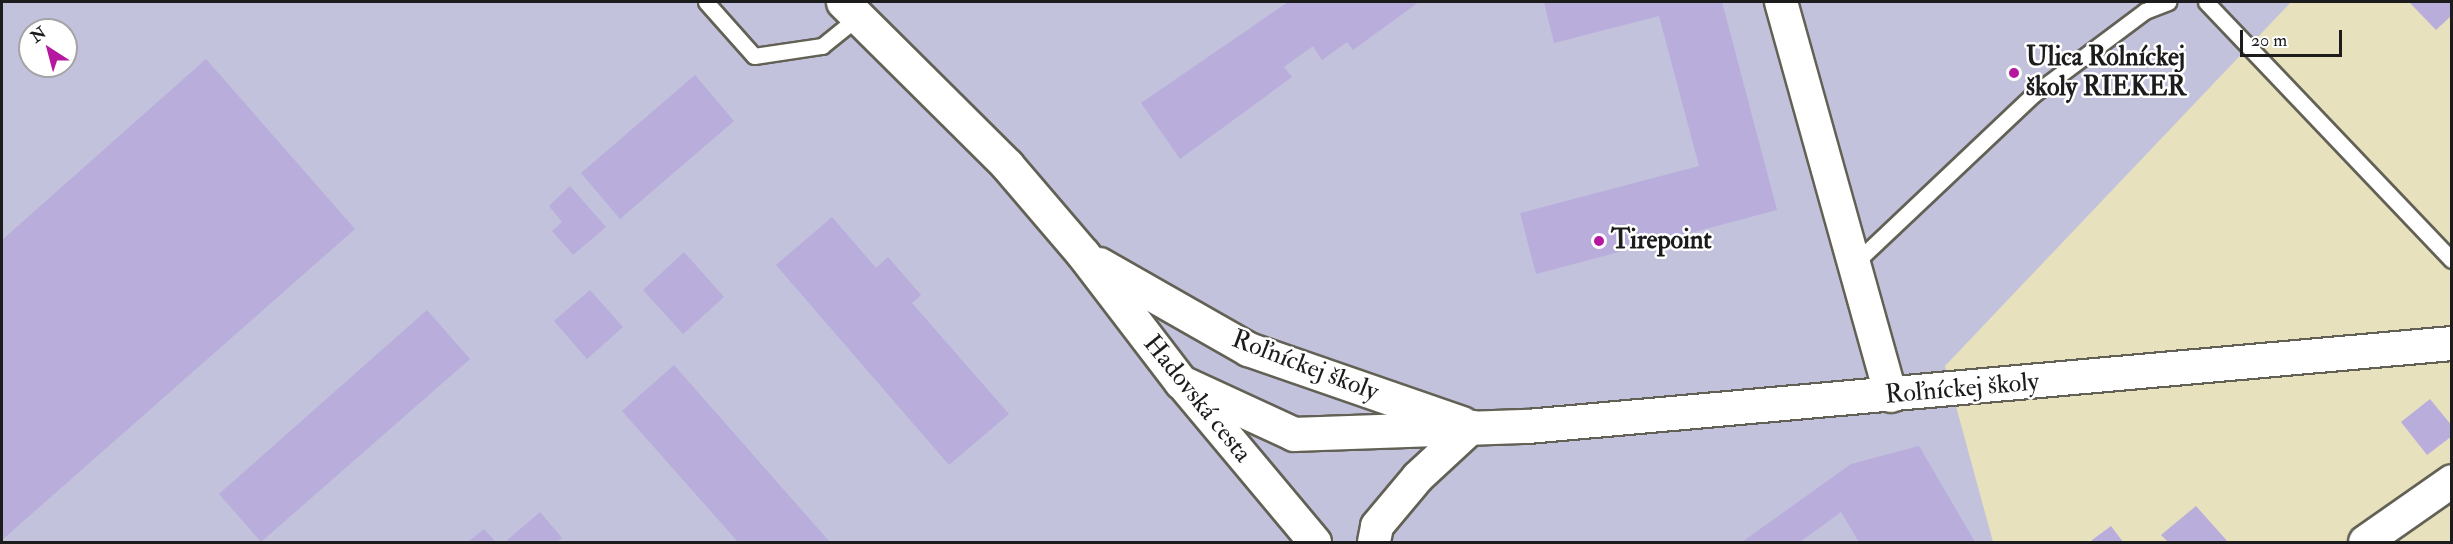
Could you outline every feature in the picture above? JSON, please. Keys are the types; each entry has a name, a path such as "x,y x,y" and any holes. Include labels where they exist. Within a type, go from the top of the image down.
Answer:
{"main road":[{"name":"Hadovská cesta","path":"850,9 1007,165 1083,254 1181,382"},
{"name":"Roľníckej školy","path":"1083,254 1248,349 1472,427"},
{"name":"Roľníckej školy","path":"1181,382 1294,434 1438,432 1472,427 1527,426 1891,396 2451,343"}],"street":[{"path":"1781,2 1852,266 1891,396"},
{"name":"Hadovská cesta","path":"1181,382 1315,543"},
{"path":"1374,543 1377,526 1418,477 1472,427"},
{"path":"2365,543 2451,481"}],"lane":[{"path":"706,2 754,56 822,46 850,9"},
{"path":"1852,266 2034,94 2145,11 2168,2"},
{"path":"2206,2 2451,260"}],"shaded area":[{"path":"2,2 2291,2 1945,366 1993,542 2,542"}],"building":[{"path":"1288,2 1419,2 1353,50 1347,42 1322,60 1313,46 1284,67 1292,77 1180,159 1141,103"},
{"path":"1544,2 1722,2 1777,210 1536,274 1520,213 1699,166 1659,16 1554,43"},
{"path":"2409,2 2452,2 2452,15 2436,30"},
{"path":"206,59 355,229 2,540 2,240"},
{"path":"695,75 734,121 620,219 581,173"},
{"path":"570,186 606,227 573,255 552,231 562,222 549,206"},
{"path":"832,217 876,268 888,257 921,295 912,303 1009,414 949,465 776,265"},
{"path":"684,252 724,297 683,334 643,290"},
{"path":"590,290 623,327 587,359 554,321"},
{"path":"427,310 470,359 261,542 219,494"},
{"path":"674,365 829,541 738,542 622,411"},
{"path":"2430,399 2452,426 2452,436 2427,455 2401,422"},
{"path":"1919,446 1975,542 1859,542 1841,512 1800,542 1742,542 1851,464"},
{"path":"2196,506 2228,542 2168,542 2161,535"},
{"path":"540,512 562,538 557,542 505,542"},
{"path":"2111,526 2123,542 2092,542 2092,540"},
{"path":"484,529 496,542 468,542"}],"place":[{"name":"Ulica Rolníckej školy RIEKER","path":"2014,73"},
{"name":"Tirepoint","path":"1599,241"}]}
